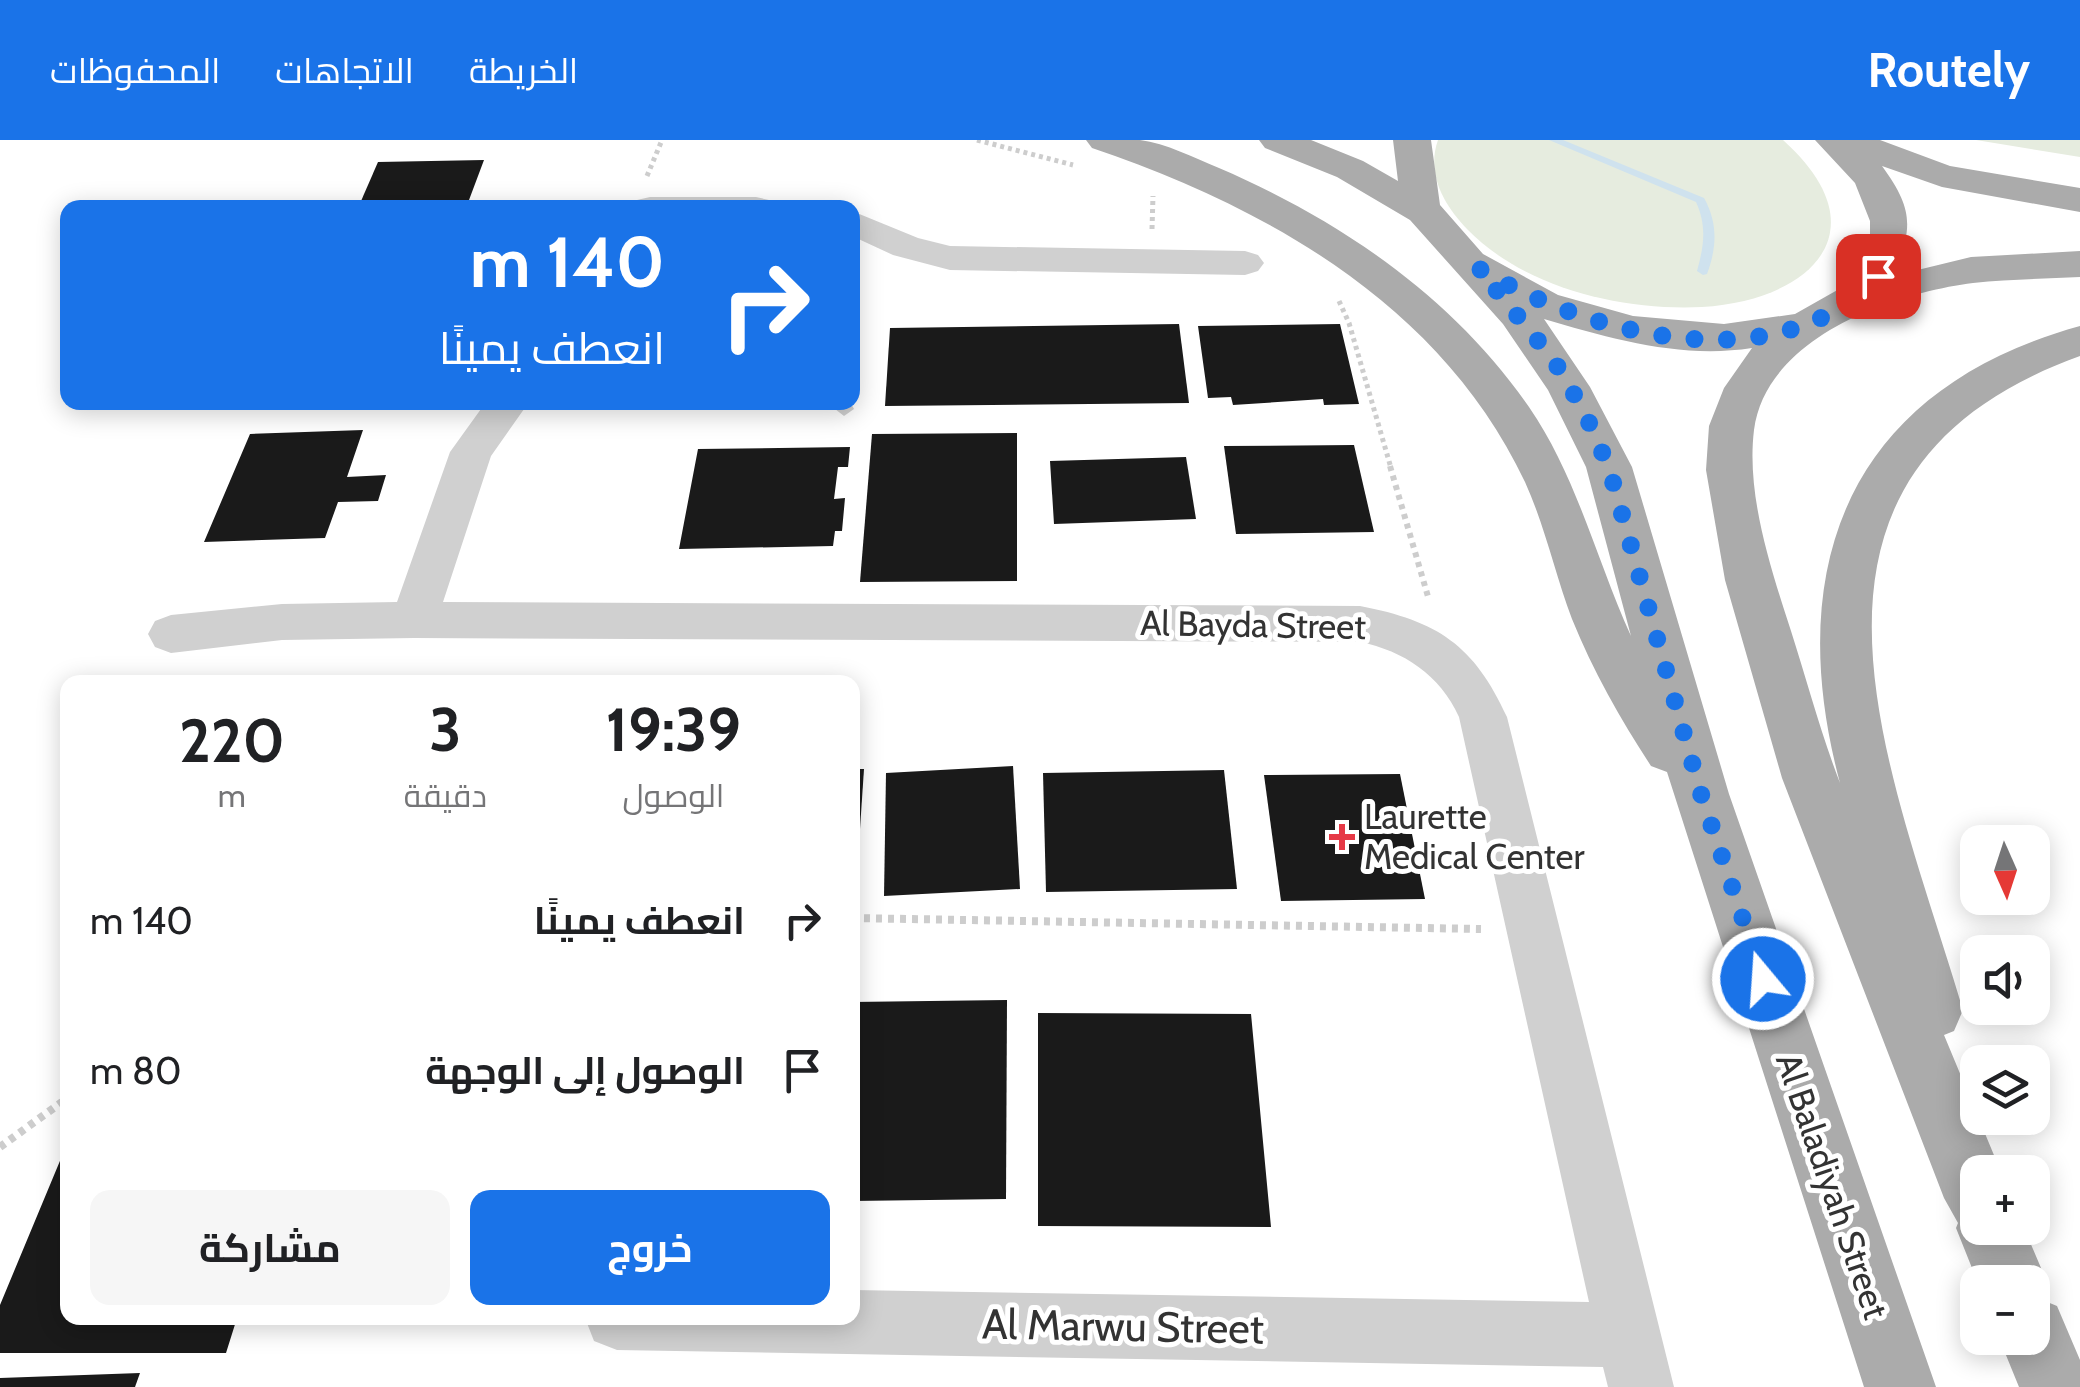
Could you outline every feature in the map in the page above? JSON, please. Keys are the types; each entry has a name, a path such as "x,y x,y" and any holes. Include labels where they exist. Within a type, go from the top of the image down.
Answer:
{"main road":[{"path":"1278,140 1350,169 1423,211"},
{"path":"1412,140 1408,160 1411,185 1423,211 1446,240 1478,268 1560,311 1642,332 1710,339 1758,336 1800,327 1858,298 1970,270 2080,264"},
{"path":"1834,140 1867,172 1883,198 1890,225 1889,252 1884,264 1858,298"},
{"path":"1846,140 1942,176 2080,200"},
{"path":"1935,140 1998,160 2080,176"},
{"path":"1096,154 1213,178 1326,238 1402,295 1467,360 1523,437 1546,479 1619,664 1701,794"},
{"name":"Al Baladiyah Street","path":"1478,268 1553,359 1598,442 1622,507 1701,794 1900,1387"},
{"path":"1800,327 1770,355 1746,388 1732,426 1729,470 1737,518 1772,663 1810,778 1960,1155"},
{"path":"1941,1108 1933,1012 1923,966 1874,815 1844,680 1845,603 1851,564 1864,518 1878,489 1914,434 1956,396 2034,352 2080,340"},
{"path":"2042,1355 2056,1387"}],"street":[{"path":"860,226 906,247 950,258 1245,263"},
{"path":"414,620 471,452 503,410"},
{"name":"Al Bayda Street","path":"171,634 282,622 414,620 1360,624 1408,636 1446,658 1468,686 1483,717 1635,1361"},
{"name":"Al Marwu Street","path":"783,1325 1635,1361"}],"path":[{"path":"977,140 1096,154"},
{"path":"1152,262 1153,188"},
{"path":"1337,298 1349,322 1446,658"},
{"path":"860,918 1532,929"},
{"path":"0,1147 60,1103"}],"shaded area":[{"path":"1438,140 1783,140 1813,173 1828,203 1830,231 1821,255 1802,275 1775,291 1741,302 1671,307 1608,300 1545,281 1517,267 1467,229 1439,188 1434,165"},
{"path":"1976,140 2080,140 2080,157"}],"building":[{"path":"484,160 469,200 361,200 378,162"},
{"path":"1179,324 1189,403 885,406 890,328"},
{"path":"1340,324 1359,404 1324,405 1323,399 1233,405 1231,397 1208,398 1198,326"},
{"path":"363,430 347,477 386,475 378,501 338,502 325,538 204,542 250,434"},
{"path":"1017,433 1017,581 860,582 872,434"},
{"path":"1354,445 1374,532 1236,534 1224,446"},
{"path":"850,447 848,467 838,467 834,499 845,498 842,531 835,531 833,546 679,549 698,449"},
{"path":"1186,457 1196,519 1054,524 1050,461"},
{"path":"1013,766 1020,889 884,896 886,773"},
{"path":"860,769 864,769 860,828"},
{"path":"1224,770 1237,889 1046,892 1043,773"},
{"name":"Laurette Medical Center","path":"1400,774 1425,899 1281,901 1264,775"},
{"path":"1007,1000 1006,1199 860,1201 860,1002"},
{"path":"1038,1013 1251,1014 1271,1227 1038,1226"},
{"path":"60,1161 60,1325 235,1325 226,1353 0,1353 0,1305"},
{"path":"140,1373 135,1387 0,1387 0,1378"}],"waterway":[{"path":"1554,140 1700,200 1710,235 1703,271"}],"place":[{"name":"Laurette Medical Center","path":"1342,837"}],"route":[{"path":"1763,979 1701,794 1609,468 1584,411 1553,359 1478,268 1516,292 1609,326 1659,336 1710,339 1758,336 1800,327 1858,298 1878,276"}]}
